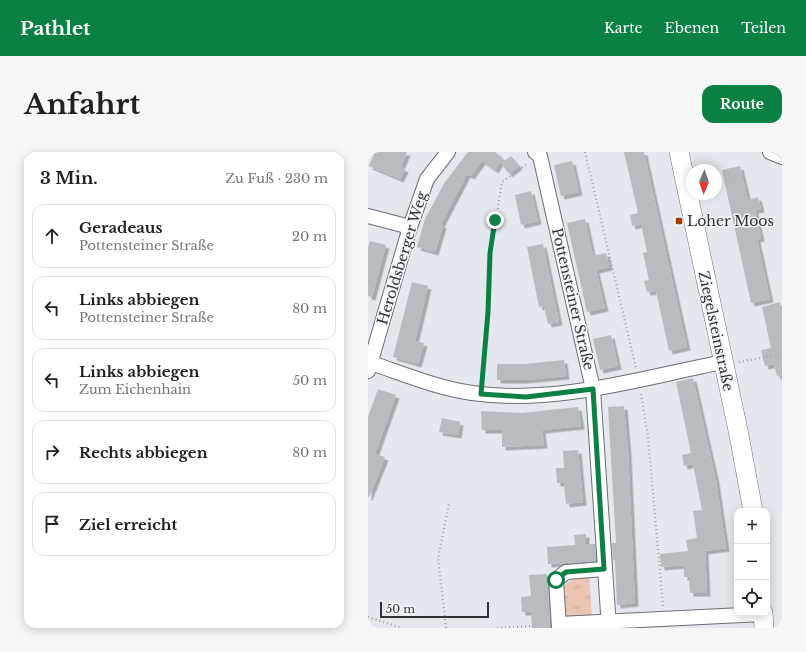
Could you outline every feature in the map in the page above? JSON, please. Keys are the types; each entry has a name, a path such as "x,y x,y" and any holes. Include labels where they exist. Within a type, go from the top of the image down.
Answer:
{"main road":[{"name":"Ziegelsteinstraße","path":"679,152 739,435 752,508"}],"street":[{"name":"Heroldsberger Weg","path":"369,367 410,227 427,179 448,152"},
{"path":"770,152 782,157"},
{"name":"Pottensteiner Straße","path":"537,154 593,389 604,569 609,625"},
{"path":"368,216 410,227"},
{"path":"369,367 442,387 481,394 526,397 593,389 723,362"},
{"path":"604,569 566,572 556,580 559,626 763,618"}],"path":[{"path":"481,394 488,312 490,253 502,182 537,154"},
{"path":"723,362 728,364 782,354"},
{"path":"446,628 438,558 449,504"},
{"path":"368,617 402,628"},
{"path":"497,628 532,626"}],"green space":[{"path":"578,575 589,575 592,618 569,620 563,614 562,588"}],"building":[{"path":"375,152 407,152 401,167 405,169 400,179 369,166"},
{"path":"468,152 495,152 503,158 495,170 482,161 471,176 467,174 441,224 443,225 435,252 417,247 425,219 445,182"},
{"path":"624,152 644,152 687,347 669,351 656,291 647,292 644,281 649,280 643,253 647,252 641,224 632,226 630,215 638,213"},
{"path":"511,156 519,166 509,174 501,163"},
{"path":"572,161 579,192 561,196 554,165"},
{"path":"740,166 748,200 758,197 761,209 755,210 761,238 757,239 770,299 751,303 722,170"},
{"path":"531,191 538,221 521,225 515,195"},
{"path":"585,219 593,256 606,253 609,267 596,270 605,308 587,312 567,223"},
{"path":"370,241 386,245 372,297 368,296 368,247"},
{"path":"543,244 559,322 548,324 544,306 539,307 527,247"},
{"path":"412,282 428,286 415,341 424,343 418,364 393,357"},
{"path":"780,302 782,313 782,375 777,376 774,364 765,366 761,350 771,348 762,307"},
{"path":"611,335 618,366 600,370 593,339"},
{"path":"564,360 566,376 524,380 497,380 497,364 524,364"},
{"path":"693,378 716,480 726,548 705,551 707,593 690,593 689,577 684,577 684,565 661,567 660,554 688,551 686,540 697,538 693,511 702,510 693,464 684,466 682,455 691,453 676,382"},
{"path":"378,389 396,395 375,454 385,457 368,497 368,417"},
{"path":"624,406 628,452 635,603 617,605 615,560 613,561 612,543 616,543 608,407"},
{"path":"578,407 581,426 542,430 544,445 502,447 502,430 482,430 481,411 522,413"},
{"path":"442,418 460,422 458,435 439,432"},
{"path":"578,450 583,502 566,504 564,483 557,483 556,468 564,468 563,451"},
{"path":"586,534 586,544 595,544 596,561 548,564 547,547 575,545 574,535"},
{"path":"547,574 550,628 532,628 531,612 522,612 521,597 531,596 529,575"}],"place":[{"name":"Loher Moos","path":"679,221"}],"route":[{"path":"495,220 490,253 488,312 481,394 526,397 593,389 604,569 566,572 556,580"}]}
